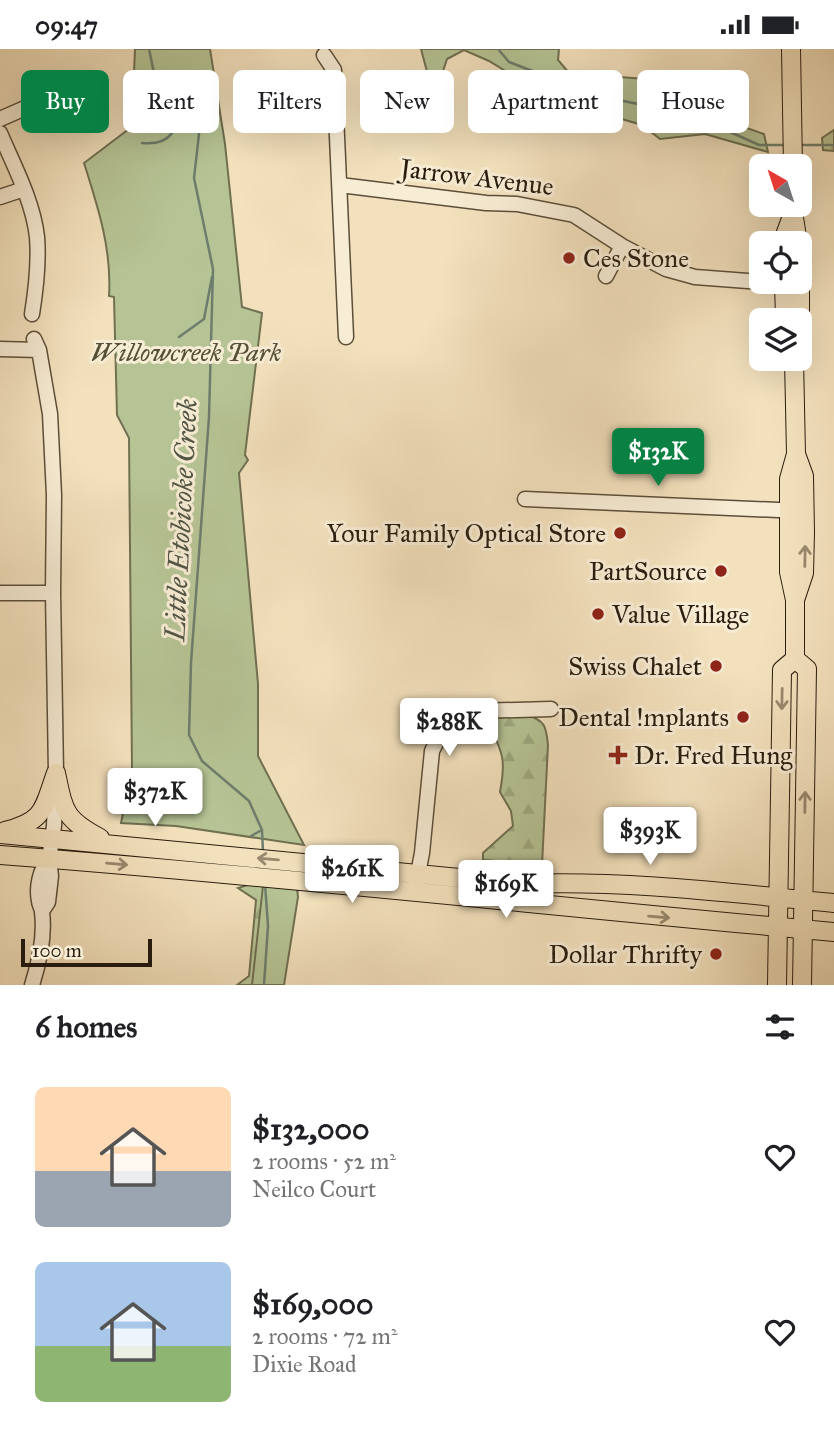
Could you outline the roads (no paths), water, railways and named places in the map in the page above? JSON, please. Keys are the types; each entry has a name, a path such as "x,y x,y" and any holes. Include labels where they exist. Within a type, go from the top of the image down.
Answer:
{"main road":[{"path":"790,49 793,154"},
{"path":"777,985 782,670 795,659 795,600 804,573 797,511 804,476 796,454 794,371"},
{"path":"795,659 807,669 802,985"},
{"path":"0,833 23,826 39,815 56,773"},
{"path":"56,773 63,805 71,820 110,843"},
{"path":"0,833 239,856 296,870 415,892 834,932"},
{"path":"0,855 246,874 296,870 418,872 522,884 582,882 834,903"},
{"path":"749,896 779,870"},
{"path":"804,870 815,888 834,903"},
{"path":"735,924 763,940 777,966"},
{"path":"802,966 815,944 834,932"}],"street":[{"path":"324,55 334,70 346,337"},
{"path":"0,119 21,110"},
{"path":"0,133 24,189 37,236 32,314"},
{"name":"Jarrow Avenue","path":"340,185 486,203 517,204 574,215 622,246 666,269 695,277 749,281"},
{"path":"0,197 24,189"},
{"path":"606,276 622,246"},
{"path":"0,349 36,345 50,414 52,448 56,773 49,859 40,875 38,901 42,911 39,957 32,985"},
{"path":"525,499 797,511"},
{"path":"0,593 53,593"},
{"path":"415,892 432,751 440,735 458,719 476,711 551,709"}],"waterway":[{"name":"Little Etobicoke Creek","path":"149,49 155,78 195,118 199,134 194,178 213,269 209,417 191,663 189,735 202,761 249,801 262,830 263,852"},
{"name":"Little Etobicoke Creek","path":"498,49 509,62 595,95 695,116 759,145 785,145"},
{"path":"142,143 160,142 172,133"},
{"name":"Little Etobicoke Creek","path":"799,145 834,145"},
{"path":"179,337 204,319 212,277"},
{"path":"251,836 260,831"},
{"name":"Little Etobicoke Creek","path":"264,985 268,926 265,884"}],"place":[{"name":"Ces Stone","path":"569,258"},
{"name":"Your Family Optical Store","path":"620,533"},
{"name":"PartSource","path":"721,571"},
{"name":"Value Village","path":"598,614"},
{"name":"Swiss Chalet","path":"716,666"},
{"name":"Dental !mplants","path":"743,717"},
{"name":"Dr. Fred Hung","path":"618,755"},
{"name":"Dollar Thrifty","path":"716,954"}],"park label":[{"name":"Willowcreek Park","path":"186,352"}]}
